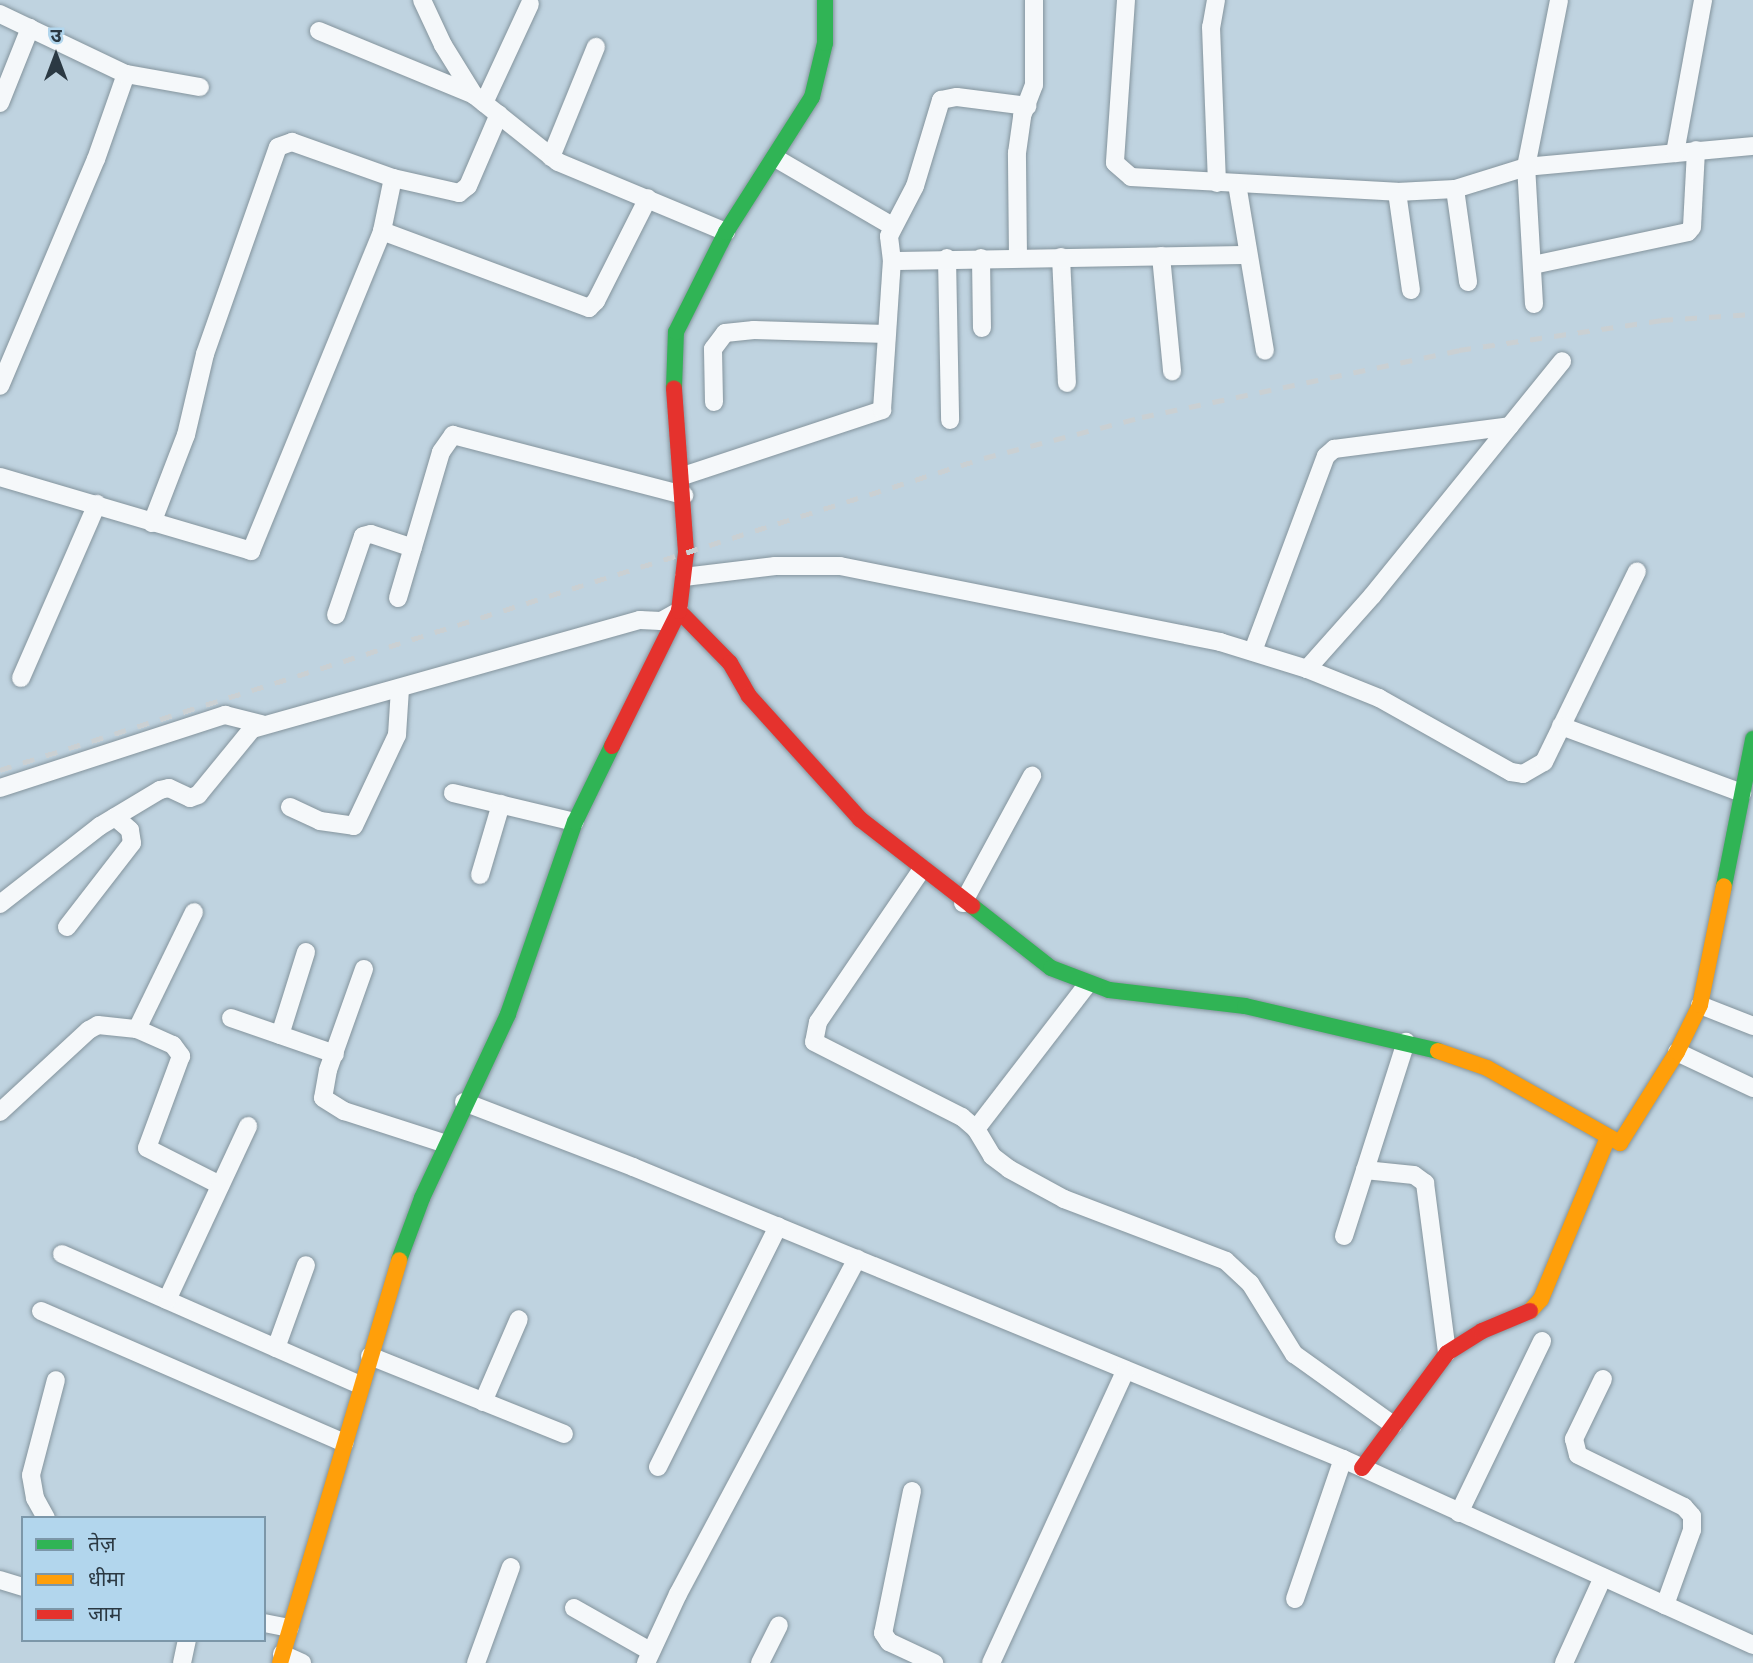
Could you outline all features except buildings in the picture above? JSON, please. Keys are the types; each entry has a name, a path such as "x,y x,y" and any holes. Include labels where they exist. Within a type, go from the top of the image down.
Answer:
{"street":[{"path":"422,0 443,45 479,99"},
{"path":"302,1663 281,1659 361,1385 422,1198 464,1102 508,1014 575,822 680,611 684,577 684,495 674,396 676,332 726,232 777,159 812,97 821,72 825,0"},
{"path":"1018,257 1017,153 1034,85 1034,0"},
{"path":"1126,0 1115,163 1131,177 1397,192 1455,189 1526,167 1753,146"},
{"path":"1216,0 1211,27 1217,183"},
{"path":"1534,304 1526,167 1559,0"},
{"path":"1675,153 1703,0"},
{"path":"479,99 530,4"},
{"path":"0,15 126,74 200,87"},
{"path":"0,103 30,28"},
{"path":"319,31 479,99 551,157 726,232"},
{"path":"551,157 596,47"},
{"path":"0,386 96,159 126,74"},
{"path":"683,476 876,414 884,400 892,261 888,251 892,226 915,186 941,100 957,97 1027,106"},
{"path":"152,523 186,435 205,354 278,147 292,142 393,178 460,193 468,186 499,114"},
{"path":"1533,265 1688,232 1692,227 1696,150"},
{"path":"777,159 892,226"},
{"path":"0,477 251,551 382,231 393,178"},
{"path":"1237,184 1265,351"},
{"path":"1455,189 1468,282"},
{"path":"1397,192 1411,290"},
{"path":"382,231 589,308 596,301 648,198"},
{"path":"892,261 1248,255"},
{"path":"1161,256 1172,371"},
{"path":"1062,257 1067,383"},
{"path":"947,258 950,420"},
{"path":"981,258 982,328"},
{"path":"714,402 713,349 725,333 754,330 886,334"},
{"path":"1307,669 1562,361"},
{"path":"1253,651 1326,456 1334,449 1510,426"},
{"path":"398,598 442,452 453,436 684,495"},
{"path":"21,678 97,504"},
{"path":"336,615 363,536 371,534 413,548"},
{"path":"684,577 775,566 840,566 1253,651 1379,698 1511,772 1533,772 1544,762 1637,571"},
{"path":"0,904 115,817 160,790 169,788 190,798 198,794 242,737 262,724 401,688 640,620 661,621 680,611"},
{"path":"680,611 730,663 749,696 817,775 860,819 963,903 1051,968 1087,985 1245,1006 1406,1042 1487,1068 1620,1143 1677,1052 1700,1005 1745,820 1742,793 1753,739"},
{"path":"290,807 320,821 354,825 393,745 401,688"},
{"path":"0,788 225,715 262,724"},
{"path":"1562,726 1742,793"},
{"path":"963,903 1032,776"},
{"path":"453,793 575,822"},
{"path":"480,876 501,804"},
{"path":"67,927 132,843 130,830 115,817"},
{"path":"922,869 818,1022 814,1042 962,1117 976,1129 992,1156 1009,1169 1064,1199 1235,1267 1294,1354 1393,1425"},
{"path":"137,1029 194,912"},
{"path":"280,1035 306,951"},
{"path":"364,969 323,1089 328,1105 446,1144"},
{"path":"976,1129 1087,985"},
{"path":"1700,1005 1753,1026"},
{"path":"231,1018 335,1054"},
{"path":"0,1112 89,1030 98,1025 137,1029 173,1045 181,1056 147,1148 220,1185"},
{"path":"1344,1236 1406,1042"},
{"path":"1677,1052 1753,1088"},
{"path":"464,1102 778,1226 1125,1372 1342,1459 1753,1645"},
{"path":"167,1300 248,1126"},
{"path":"1362,1468 1447,1353 1482,1331 1532,1310 1541,1299 1608,1137"},
{"path":"1365,1170 1414,1175 1425,1183 1447,1353"},
{"path":"658,1467 778,1226"},
{"path":"62,1254 361,1385"},
{"path":"574,1608 648,1657 857,1259"},
{"path":"276,1348 306,1265"},
{"path":"41,1311 345,1443"},
{"path":"483,1402 519,1319"},
{"path":"1459,1513 1542,1341"},
{"path":"370,1356 564,1434"},
{"path":"991,1663 1125,1372"},
{"path":"1603,1378 1574,1439 1578,1455 1684,1507 1692,1516 1692,1530 1665,1605"},
{"path":"45,1516 35,1498 31,1475 56,1380"},
{"path":"1295,1599 1342,1459"},
{"path":"912,1491 883,1633 889,1642 934,1663"},
{"path":"476,1663 511,1567"},
{"path":"1564,1663 1604,1577"},
{"path":"0,1580 21,1586"},
{"path":"266,1623 290,1628"},
{"path":"760,1663 779,1625"},
{"path":"181,1663 186,1642"}],"railway":[{"path":"0,770 984,458 1142,417 1459,350 1661,320 1753,314"}],"traffic: fast":[{"path":"674,388 676,332 726,232 812,97 825,43 825,0"},
{"path":"1724,886 1753,739"},
{"path":"399,1260 422,1198 508,1014 575,822 612,746"},
{"path":"972,906 1051,968 1109,990 1245,1006 1438,1051"}],"traffic: slow":[{"path":"1438,1051 1487,1068 1620,1143 1677,1052 1700,1005 1724,886"},
{"path":"1530,1311 1541,1299 1608,1137"},
{"path":"280,1663 399,1260"}],"traffic: jam":[{"path":"612,746 679,611 686,552 674,388"},
{"path":"679,611 730,663 749,696 860,819 972,906"},
{"path":"1362,1468 1447,1353 1482,1331 1530,1311"}]}
